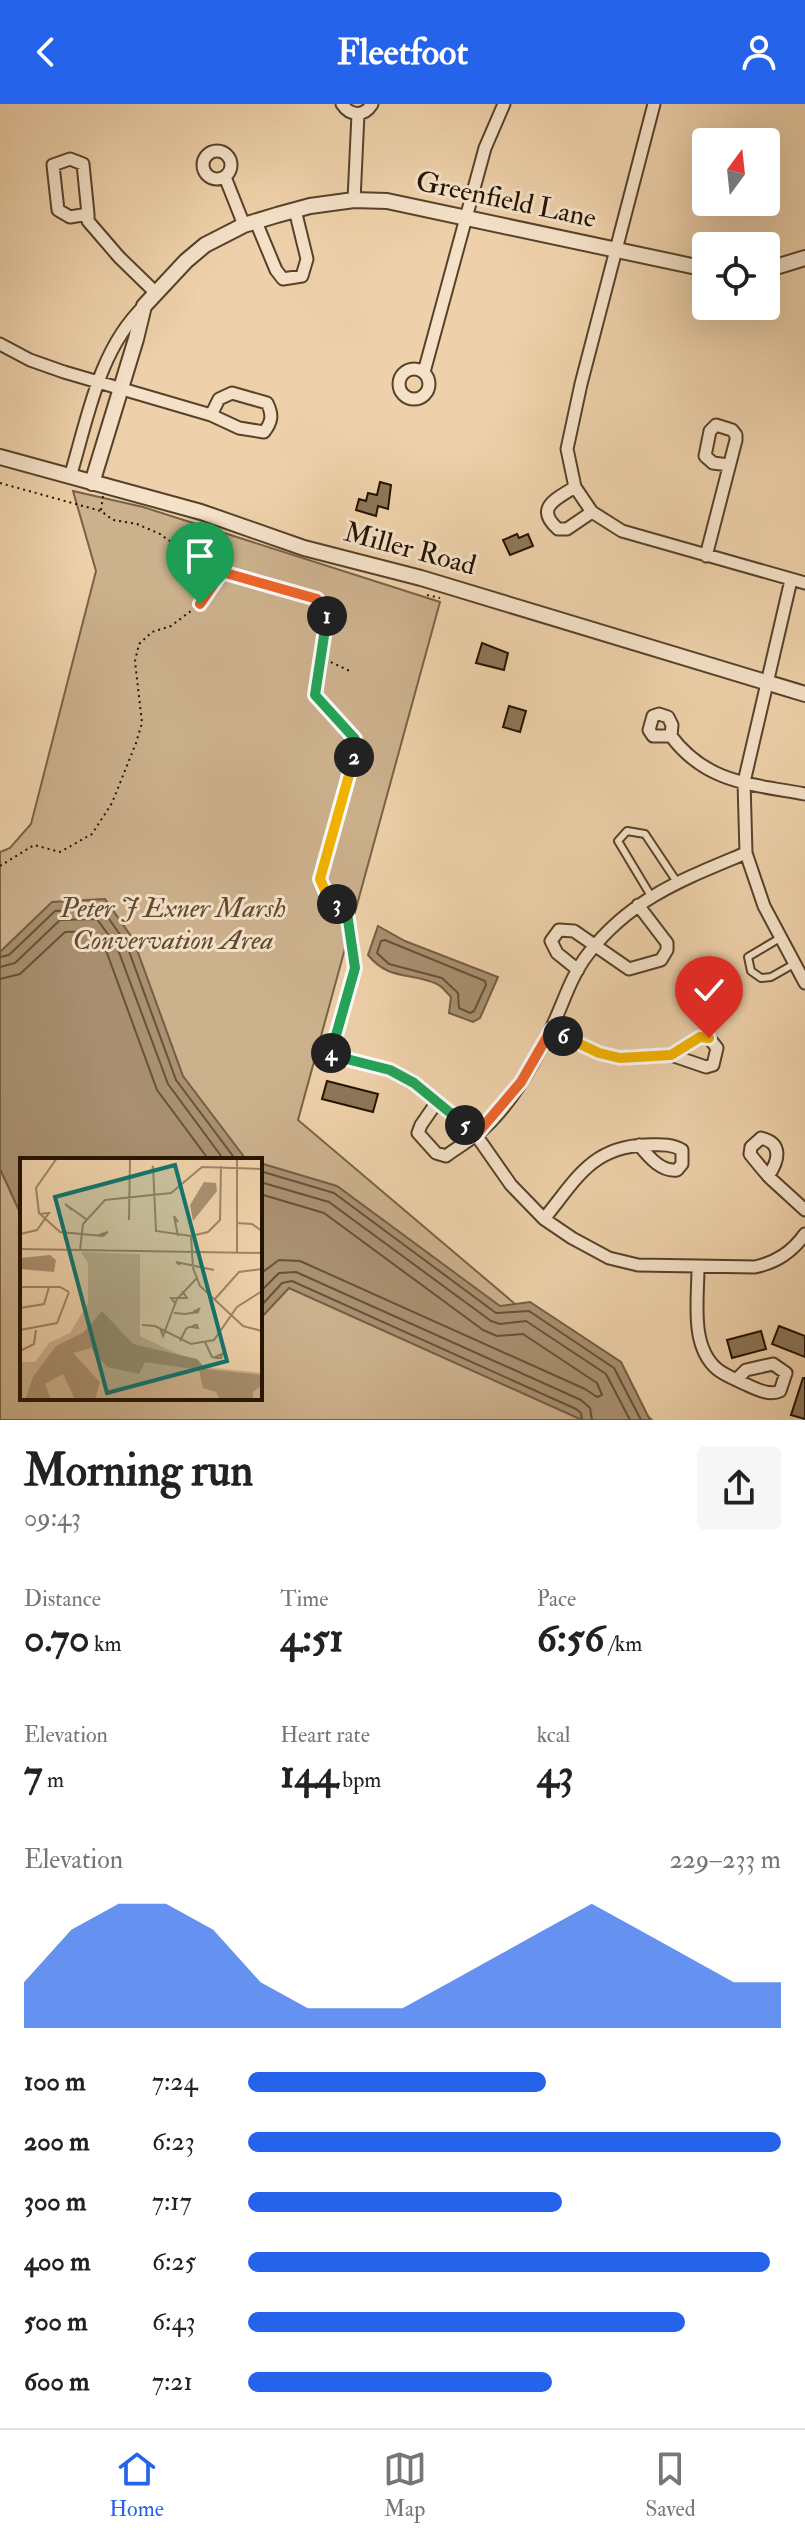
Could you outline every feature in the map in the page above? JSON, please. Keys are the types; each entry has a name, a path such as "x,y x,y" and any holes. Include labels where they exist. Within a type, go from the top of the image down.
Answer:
{"street":[{"path":"342,104 346,110 358,114 364,113 372,104"},
{"path":"424,372 485,148 504,104"},
{"path":"654,104 567,449 575,487 592,512 622,531 805,583"},
{"path":"354,200 358,114"},
{"path":"88,214 70,217 58,210 53,165 70,159 83,164 88,214 88,221 156,293"},
{"path":"225,177 283,279 302,276 307,259 295,210"},
{"name":"Greenfield Lane","path":"70,477 98,383 129,321 205,245 250,223 295,210 354,200 387,201 692,266"},
{"path":"780,266 805,258"},
{"name":"Greenfield Lane","path":"92,483 144,306"},
{"path":"0,344 30,360 211,415 239,428 264,432 271,423 272,412 267,403 232,393 219,399 211,415"},
{"name":"Miller Road","path":"0,457 201,512 304,548 421,578 805,694"},
{"path":"706,556 729,465"},
{"path":"575,487 550,503 546,510 548,521 558,529 567,529 592,512"},
{"path":"791,580 744,782 746,853 764,906 805,983"},
{"path":"671,736 699,766 744,782 805,794"},
{"path":"437,1102 418,1133 436,1153 446,1156 476,1135 521,1082 551,1030 578,970 595,946 651,896 746,853"},
{"path":"578,970 553,948 551,941 555,933 567,929 574,931 629,969 661,960 667,943 638,905"},
{"path":"551,1030 599,1053 620,1058 671,1055"},
{"path":"331,1055 390,1070 414,1083 476,1135 511,1185 544,1219 572,1238 623,1263 698,1268 755,1267 770,1264 785,1255 805,1234"},
{"path":"544,1219 591,1163 604,1154 639,1145"},
{"path":"768,1176 805,1210"},
{"path":"698,1268 698,1329 703,1351 718,1369 737,1379"}],"lane":[{"path":"651,896 618,841 627,831 645,834 677,882"},
{"path":"780,938 748,957 751,971 761,978 771,977 794,964"}],"path":[{"path":"0,483 101,511 113,520 149,529 205,567 317,599 326,609 315,695 355,739 355,751 320,879 326,893 347,913 355,968 331,1055"},
{"path":"0,866 34,845 60,852 92,834 112,803 142,723 135,661 139,644 152,632 171,626 200,604 222,572"},
{"path":"319,657 352,672"}],"green space":[{"name":"Peter J Exner Marsh Convervation Area","path":"73,491 143,507 440,602 298,1120 652,1420 0,1420 0,852 10,848 31,824 96,571"}],"water":[{"path":"105,899 133,939 183,1076 245,1158 20,1158 20,1213 0,1169 0,952 52,902"},
{"path":"378,926 405,941 498,977 480,1018 473,1022 449,1013 451,997 443,988 427,980 392,972 376,963 368,955"},
{"path":"262,1164 337,1186 500,1306 530,1302 621,1362 650,1420 582,1420 289,1288 262,1317"}],"building":[{"path":"380,482 391,485 388,509 378,506 376,516 356,510 359,499 366,501 368,493 377,495"},
{"path":"517,534 519,538 528,534 533,546 510,555 503,540"},
{"path":"482,643 508,653 504,670 476,663"},
{"path":"509,706 526,711 520,732 503,727"},
{"path":"327,1081 378,1094 373,1112 322,1099"},
{"path":"779,1326 805,1336 805,1357 772,1344"},
{"path":"761,1331 766,1349 732,1358 727,1340"},
{"path":"805,1378 805,1419 791,1415"}],"route":[{"path":"200,604 222,572 248,582 317,599 326,609 327,624 315,695 355,739 355,751 320,879 326,893 347,913 355,968 331,1055 390,1070 414,1083 476,1135 521,1082 551,1030 599,1053 620,1058 671,1055 700,1037 709,1038"}]}
